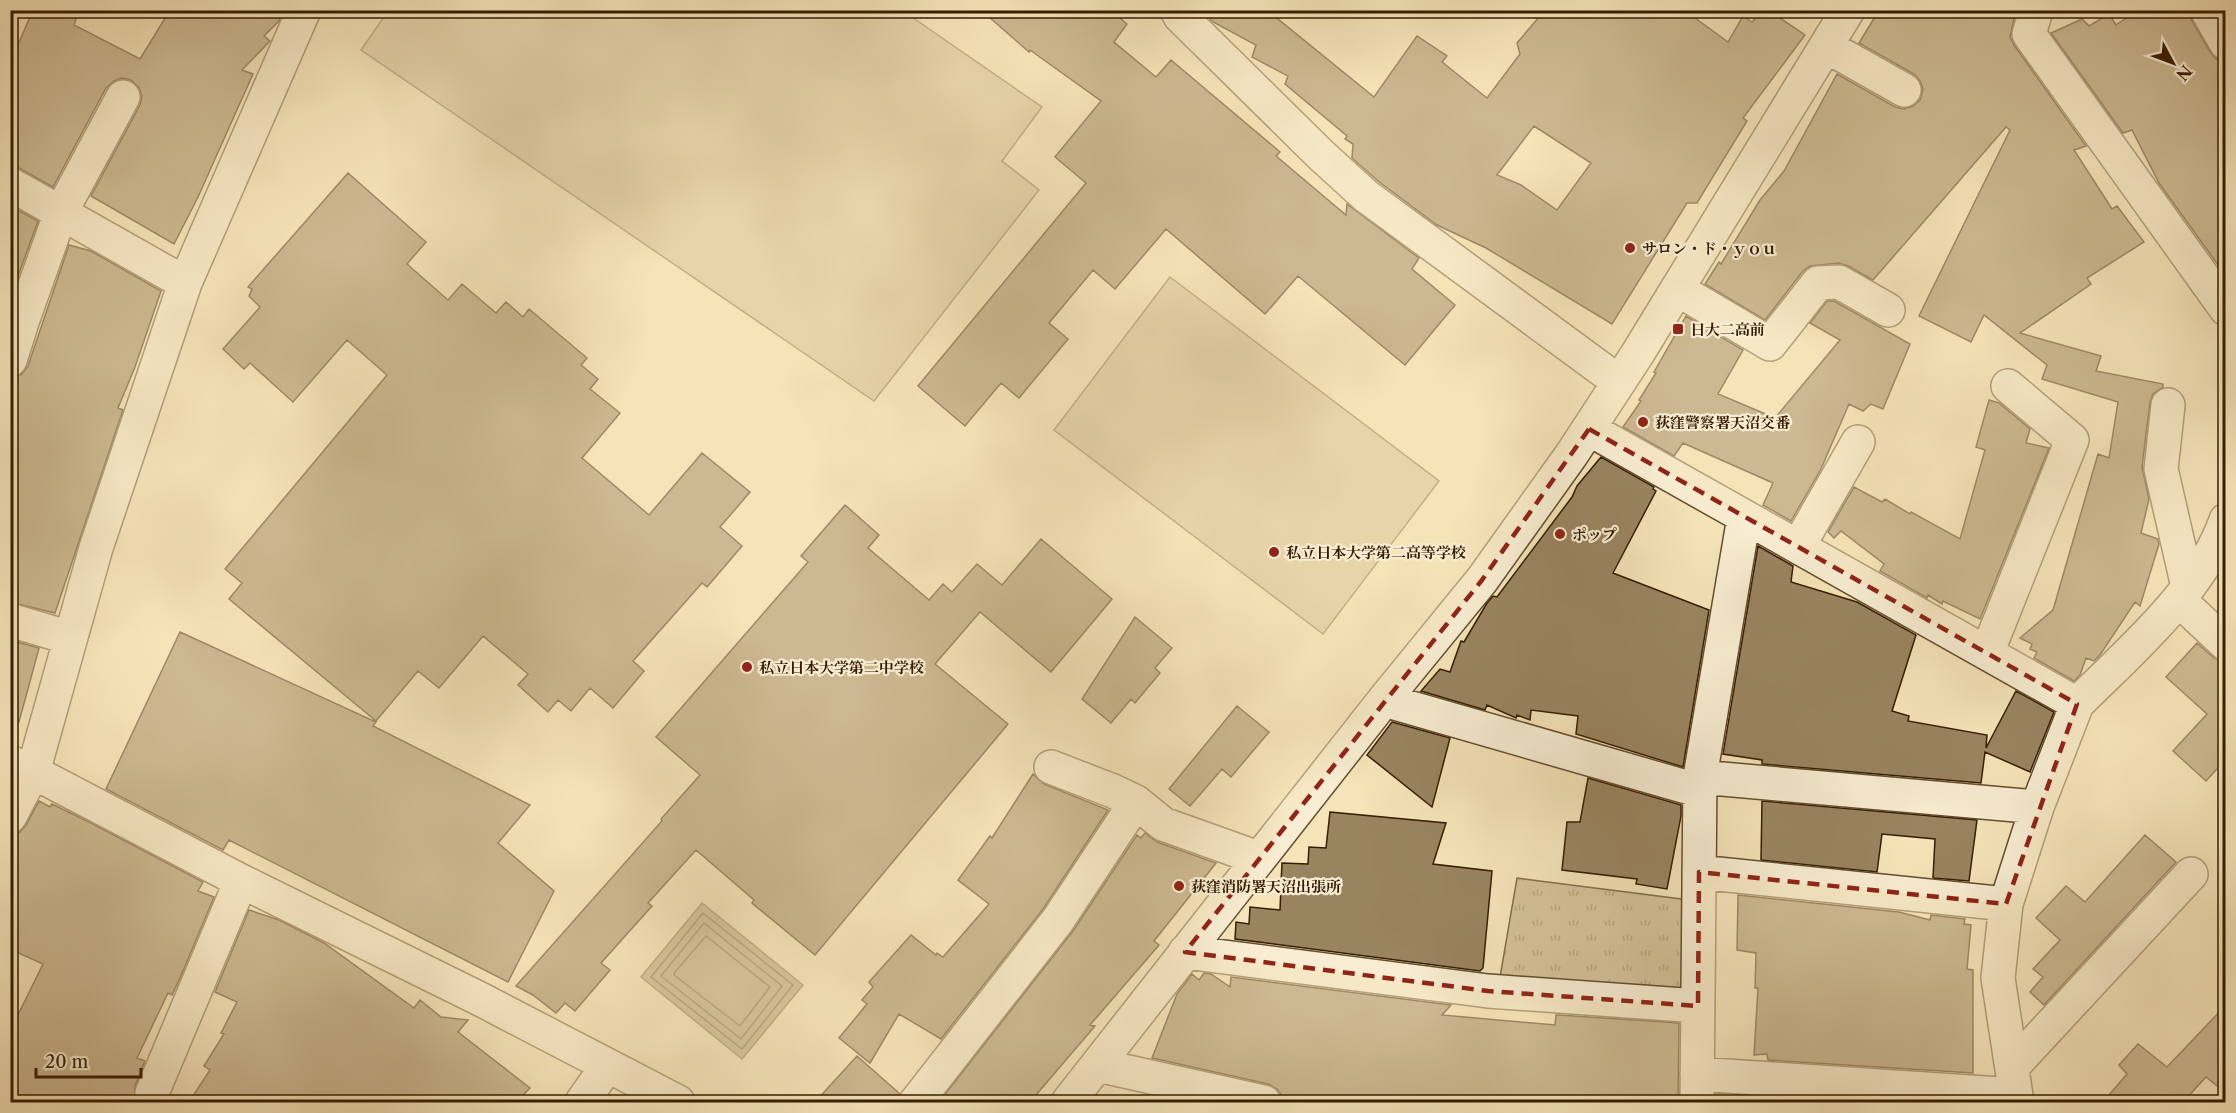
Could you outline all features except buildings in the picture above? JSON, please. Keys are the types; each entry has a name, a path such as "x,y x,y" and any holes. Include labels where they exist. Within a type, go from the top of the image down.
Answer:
{"street":[{"path":"10,816 22,767 70,638 96,548 185,283 304,10"},
{"path":"1068,1102 1383,699 1482,579 1589,429 1848,10"},
{"path":"2207,10 2226,43"},
{"path":"1176,12 1321,155 1366,196 1619,382"},
{"path":"2038,12 2029,34 2226,309"},
{"path":"1826,46 1904,90"},
{"path":"10,360 21,322 61,212 123,97"},
{"path":"10,184 185,283"},
{"path":"1677,289 1770,344 1818,284 1839,282 1888,310"},
{"path":"1987,653 2072,440 2008,386"},
{"path":"2168,405 2161,469 2184,593 2226,644"},
{"path":"1589,429 2077,704"},
{"path":"1798,547 1858,442"},
{"path":"1744,517 1700,784 1697,1088 2015,1088"},
{"path":"2015,1088 1998,978 2006,904 2037,807 2077,704 2184,593 2220,536 2226,520"},
{"path":"10,620 70,638"},
{"path":"1383,699 1700,784 2037,807"},
{"path":"22,767 678,1102"},
{"path":"1051,767 1136,802 1164,824 1258,858"},
{"path":"916,1102 1058,920 1136,802"},
{"path":"1699,872 2006,904"},
{"path":"2015,1088 2191,874"},
{"path":"154,1102 152,1093 242,881"},
{"path":"1185,952 1488,991 1698,1006"},
{"path":"1097,1065 1264,1102"},
{"path":"582,1102 607,1066"}],"highlighted area":[{"path":"1589,429 2077,704 2006,904 1699,872 1698,1006 1488,991 1185,952 1482,580"}],"green space":[{"path":"388,11 903,11 1042,107 1002,161 1039,190 874,401 361,50"},
{"path":"1170,277 1439,481 1323,634 1054,430"},
{"path":"1517,878 1689,900 1690,995 1499,983"}],"water":[{"path":"702,903 803,985 742,1059 641,977"}],"place":[{"name":"サロン・ド・ｙｏｕ","path":"1630,248"},
{"name":"日大二高前","path":"1678,329"},
{"name":"荻窪警察署天沼交番","path":"1643,422"},
{"name":"ポップ","path":"1560,534"},
{"name":"私立日本大学第二高等学校","path":"1274,552"},
{"name":"私立日本大学第二中学校","path":"747,667"},
{"name":"荻窪消防署天沼出張所","path":"1179,886"}]}
